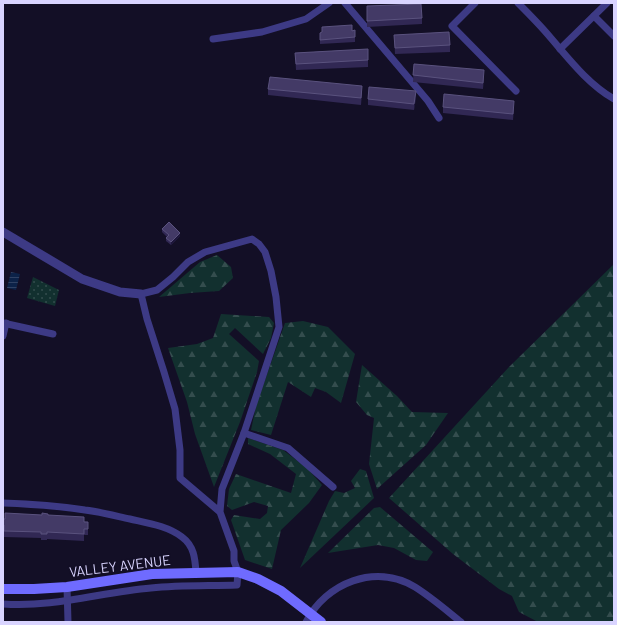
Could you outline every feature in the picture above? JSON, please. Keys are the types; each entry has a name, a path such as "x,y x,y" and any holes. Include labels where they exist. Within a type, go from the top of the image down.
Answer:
{"main road":[{"name":"VALLEY AVENUE","path":"3,589 66,587 152,574 238,572 258,579 281,591 308,618 321,622"}],"street":[{"path":"345,3 428,101 439,118"},
{"path":"475,3 452,26 516,91"},
{"path":"518,3 603,93 614,99"},
{"path":"560,49 607,3"},
{"path":"213,39 262,32 277,28 306,19 327,5"},
{"path":"594,16 614,36"},
{"path":"3,232 82,279 120,292 141,294 157,290 188,262 205,252 252,240 259,244 265,252 271,271 276,297 279,327 244,433 222,490 220,512 234,551 234,561 238,572 237,585 151,588 68,601 12,605 3,604"},
{"path":"141,294 151,333 175,409 180,450 180,478 220,512"},
{"path":"3,336 5,323 53,334"},
{"path":"244,433 288,448 333,487"},
{"path":"3,503 33,504 86,510 152,524 169,530 182,536 190,546 195,556 196,572"},
{"path":"308,618 326,596 338,587 349,582 371,576 393,578 414,586 461,622"},
{"path":"66,587 68,622"}],"green space":[{"path":"217,255 231,267 233,278 219,291 159,297 200,262"},
{"path":"614,264 614,622 538,622 519,612 512,596 499,589 453,554 389,498 509,367"},
{"path":"33,277 59,290 55,306 27,298"},
{"path":"221,314 269,317 274,323 271,338 263,354 235,328 229,334 259,361 257,372 240,422 214,487 195,434 187,402 168,348 197,344 213,338"},
{"path":"303,321 328,327 355,354 341,403 326,392 315,388 311,397 288,382 271,435 251,430 256,406 285,323"},
{"path":"362,365 397,396 412,412 448,413 426,445 377,489 369,464 374,418 367,415 356,402"},
{"path":"248,438 283,450 307,468 322,485 309,503 281,530 272,569 245,560 231,520 234,515 260,519 267,513 268,506 254,502 232,510 227,506 229,489 236,474 291,493 296,474 270,454 248,444"},
{"path":"360,469 366,471 374,498 300,568 329,501 335,491 344,493 355,488 351,481"},
{"path":"380,507 433,552 427,561 416,560 394,548 378,545 328,553 374,508"}],"water":[{"path":"11,272 20,274 16,290 7,288"}],"building":[{"path":"421,4 422,18 367,21 367,6"},
{"path":"352,25 352,31 355,30 355,37 320,40 322,27"},
{"path":"449,32 450,45 395,48 394,35"},
{"path":"368,49 368,60 296,64 295,53"},
{"path":"414,64 484,70 483,83 413,75"},
{"path":"270,77 362,86 361,98 268,89"},
{"path":"369,87 416,91 414,104 368,99"},
{"path":"444,94 514,101 513,114 443,107"},
{"path":"169,222 180,233 171,242 166,238 169,235 162,229"},
{"path":"5,513 42,515 42,513 48,515 84,517 84,522 88,522 88,529 84,529 84,534 47,532 47,534 41,534 41,532 4,531 3,519 5,519"}]}
